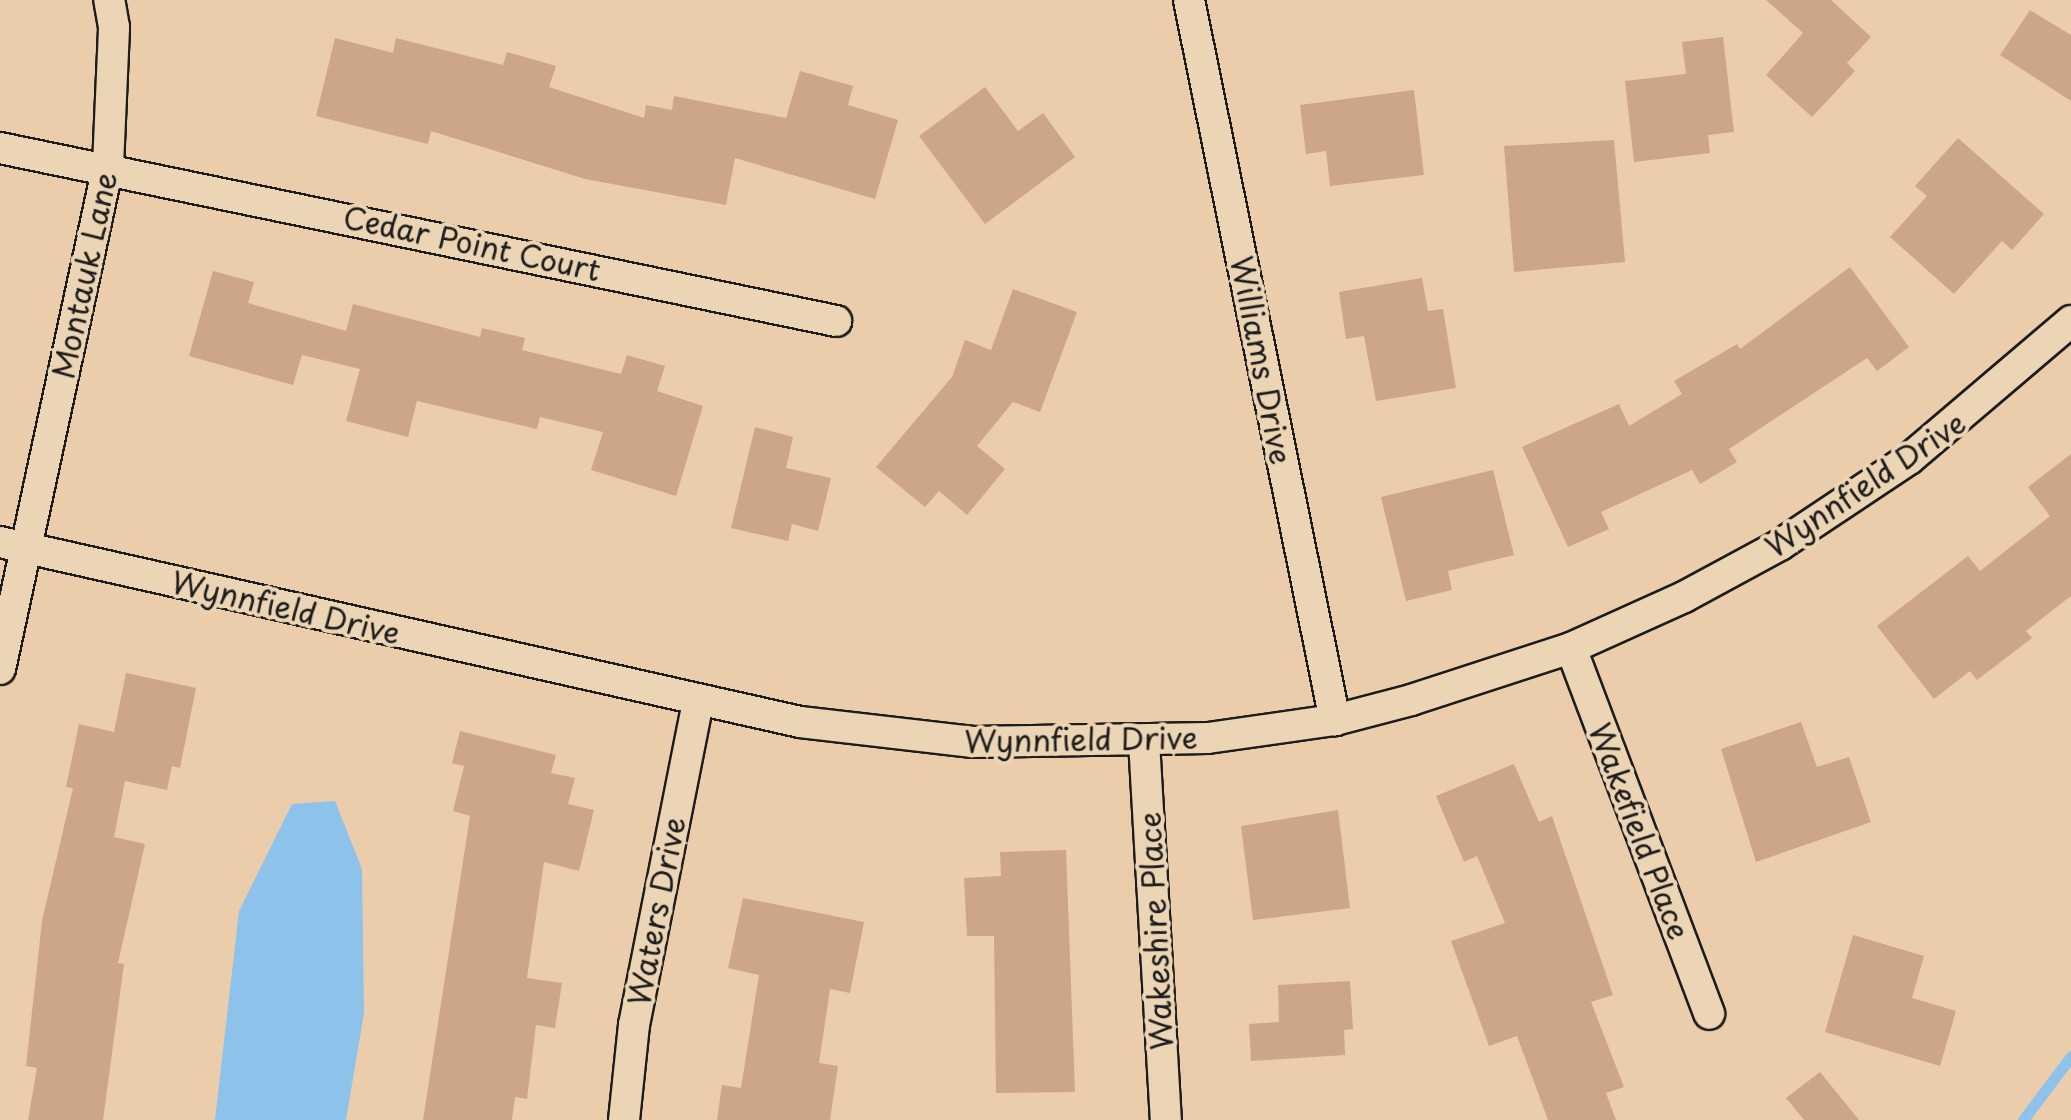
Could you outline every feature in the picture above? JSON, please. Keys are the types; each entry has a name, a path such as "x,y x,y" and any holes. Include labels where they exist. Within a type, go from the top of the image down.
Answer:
{"street":[{"name":"Montauk Lane","path":"0,669 13,544 108,166 114,26 108,0"},
{"name":"Williams Drive","path":"1189,0 1335,720"},
{"name":"Cedar Point Court","path":"0,148 108,166 836,321"},
{"name":"Wynnfield Drive","path":"13,544 698,702 886,735 973,742 1144,741 1335,720 1572,648 1734,572 1845,504 1972,411 2071,321"},
{"name":"Wakefield Place","path":"1572,648 1709,1014"},
{"name":"Waters Drive","path":"624,1120 634,1025 698,702"},
{"name":"Wakeshire Place","path":"1144,741 1166,1120"}],"water":[{"path":"335,801 362,869 364,1013 346,1120 215,1120 239,911 292,804"}],"building":[{"path":"1766,0 1831,0 1871,37 1847,63 1855,71 1812,117 1766,75 1803,33"},
{"path":"2030,10 2071,35 2071,101 2000,55"},
{"path":"1723,37 1734,132 1708,135 1710,153 1634,162 1625,81 1686,74 1682,42"},
{"path":"335,38 393,53 396,38 503,65 507,52 556,66 549,87 644,118 646,105 672,110 674,96 786,118 800,71 853,86 848,105 898,120 875,199 735,158 726,205 585,179 431,131 428,144 316,116"},
{"path":"985,87 1018,131 1043,113 1075,157 985,224 919,136"},
{"path":"1414,90 1424,175 1330,186 1326,151 1306,154 1300,105"},
{"path":"1958,138 2044,214 2012,250 2002,241 1954,294 1890,237 1927,196 1915,186"},
{"path":"1614,140 1625,262 1514,272 1504,146"},
{"path":"1850,267 1909,347 1877,371 1867,358 1729,449 1737,462 1700,484 1692,470 1601,512 1609,529 1568,547 1522,447 1619,404 1629,426 1682,394 1674,381 1737,344 1740,349"},
{"path":"213,271 254,282 248,303 346,331 353,304 480,337 482,328 525,338 522,350 621,374 627,355 665,366 657,391 703,406 676,496 591,470 603,432 540,417 537,429 417,401 408,437 346,421 360,369 302,355 293,385 189,356"},
{"path":"1422,278 1428,311 1443,309 1456,388 1376,401 1364,336 1346,339 1339,292"},
{"path":"1013,289 1077,312 1040,412 1013,402 977,446 1005,469 967,515 939,491 925,507 876,467 952,377 965,340 991,350"},
{"path":"755,427 793,437 786,468 831,478 818,531 792,524 788,541 731,528"},
{"path":"2071,454 2071,596 2026,631 2032,638 1977,680 1970,671 1934,699 1877,626 1968,556 1980,571 2050,516 2028,487"},
{"path":"1493,470 1514,555 1448,571 1452,590 1406,601 1381,497"},
{"path":"126,673 196,688 180,768 172,766 167,790 125,781 114,837 145,844 118,963 124,964 103,1120 28,1120 37,1068 26,1066 42,921 73,788 66,787 79,724 114,732"},
{"path":"1801,722 1817,767 1849,757 1871,822 1756,862 1721,749"},
{"path":"460,731 556,755 551,773 575,778 568,804 594,810 579,871 544,862 527,978 562,983 555,1028 536,1025 527,1099 515,1097 512,1120 423,1120 470,816 453,811 464,766 452,763"},
{"path":"1514,764 1539,822 1552,816 1613,995 1591,1002 1624,1087 1606,1093 1616,1120 1548,1120 1517,1036 1489,1046 1451,941 1505,923 1477,856 1464,862 1436,796"},
{"path":"1338,810 1350,908 1253,920 1241,826"},
{"path":"1066,850 1075,1092 996,1093 994,936 967,936 964,878 1001,876 1000,852"},
{"path":"743,898 864,922 850,993 830,989 819,1063 838,1066 830,1120 717,1120 722,1085 741,1088 759,975 728,968"},
{"path":"1853,935 1924,956 1912,998 1956,1011 1940,1066 1825,1032"},
{"path":"1350,981 1353,1029 1344,1030 1345,1055 1251,1061 1249,1024 1279,1022 1278,985"},
{"path":"1820,1072 1859,1120 1804,1120 1786,1098"}],"waterway":[{"path":"2023,1120 2071,1056"}]}
